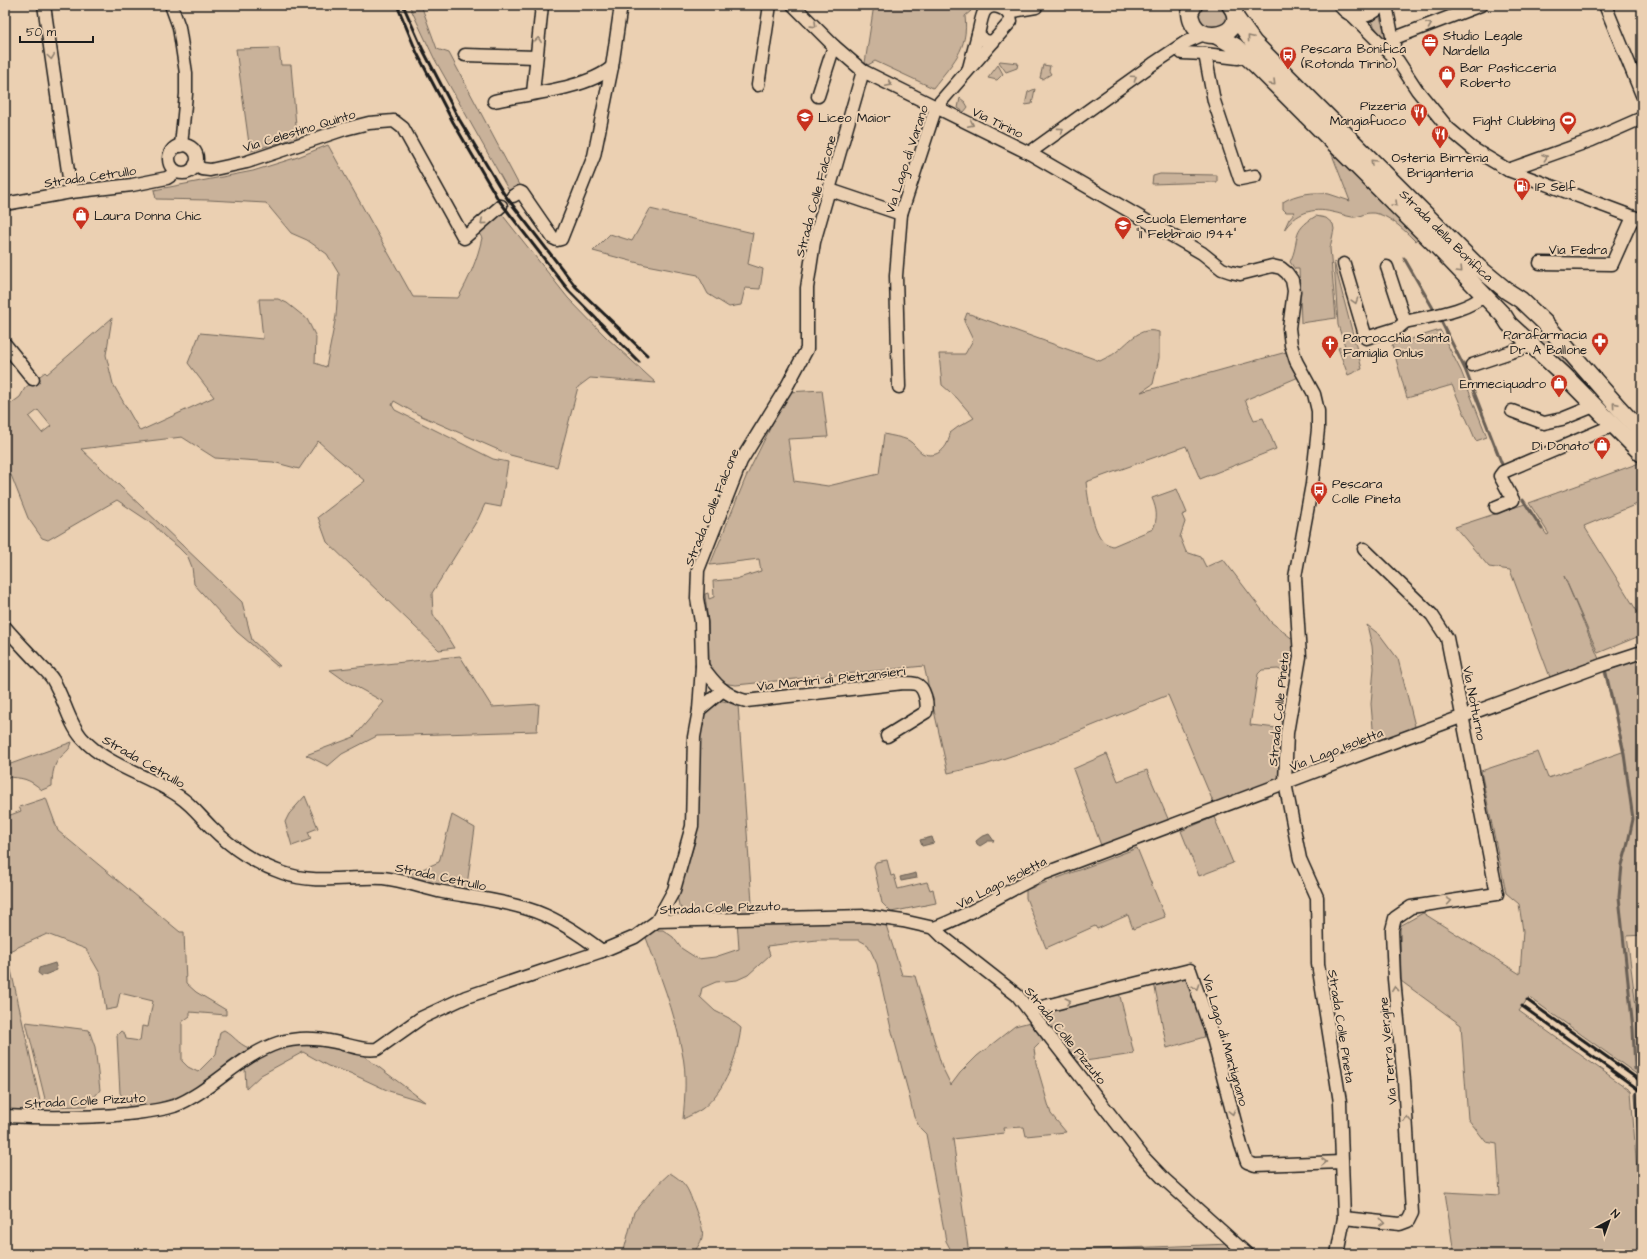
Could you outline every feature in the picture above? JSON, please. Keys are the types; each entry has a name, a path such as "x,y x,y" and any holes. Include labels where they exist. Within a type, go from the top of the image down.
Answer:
{"main road":[{"path":"1344,7 1358,15 1368,14 1379,5"},
{"path":"1191,8 1193,24 1210,34 1228,31 1233,26 1237,10"},
{"name":"Strada della Bonifica","path":"1237,10 1245,32 1267,56 1478,267 1513,296 1521,300 1544,322 1586,368 1618,408 1642,433"},
{"name":"Strada della Bonifica","path":"1210,34 1226,40 1245,55 1433,242 1504,316 1509,324 1642,454"},
{"path":"1504,316 1520,327 1526,324 1528,313 1513,296"},
{"path":"1533,347 1529,336 1532,331 1538,327 1544,328 1559,344 1564,345"}],"street":[{"path":"44,5 71,192"},
{"path":"171,5 179,27 186,73 186,94 181,146"},
{"path":"533,93 542,5"},
{"path":"517,194 553,238 557,240 561,239 594,156 612,67 621,5"},
{"path":"758,85 770,5"},
{"name":"Via Tirino","path":"793,5 834,46 863,71 1029,153 1186,42 1210,34"},
{"path":"1386,5 1398,61"},
{"path":"1392,38 1481,5"},
{"path":"1605,5 1642,95"},
{"path":"996,6 1003,8 1008,12 1011,21 993,42 985,41 978,34 984,12 990,7 996,6"},
{"path":"1008,12 1036,7"},
{"path":"1344,7 1398,61 1417,90 1448,128 1473,150 1508,170 1638,218"},
{"name":"Via Lago di Varano","path":"968,71 978,34"},
{"name":"Via Lago di Varano","path":"899,387 896,276 901,214 936,107 993,42"},
{"path":"818,96 834,46"},
{"path":"1182,53 1238,58 1245,55"},
{"path":"1206,54 1214,100 1240,179 1256,176"},
{"path":"465,55 536,57"},
{"path":"494,101 588,81 605,73 612,67"},
{"name":"Strada Colle Falcone","path":"658,921 674,890 692,826 694,737 699,710 702,666 700,622 697,598 698,570 741,461 786,388 807,349 807,288 814,242 863,71"},
{"path":"1508,170 1592,140 1642,118"},
{"name":"Via Celestino Quinto","path":"195,165 202,169 210,170 247,162 345,129 394,121 399,123 403,128 464,238 501,206"},
{"path":"181,146 188,147 193,150 196,159 195,165 189,172 176,172 170,165 169,156 175,148 181,146"},
{"name":"Strada Colle Pineta","path":"1029,153 1189,245 1222,269 1240,274 1272,266 1281,268 1288,273 1292,280 1294,291 1289,328 1291,345 1296,361 1314,394 1318,410 1318,429 1308,512 1295,577 1300,657 1287,733 1285,783 1300,859 1316,897 1318,964 1340,1102 1344,1218 1337,1254"},
{"name":"Strada Cetrullo","path":"5,204 71,192 132,185 168,178 176,172"},
{"path":"834,176 852,198"},
{"path":"830,190 901,214"},
{"name":"Via Fedra","path":"1540,263 1612,264 1638,218"},
{"name":"Strada della Bonifica","path":"1344,264 1366,338 1398,328 1405,322 1465,307 1474,303 1484,295"},
{"path":"1387,267 1405,322"},
{"path":"5,344 33,379"},
{"path":"1472,365 1526,347 1533,347"},
{"path":"1512,411 1544,423 1562,419 1594,406"},
{"path":"1496,507 1513,500 1500,476 1503,472 1614,426"},
{"name":"Via Notturno","path":"1364,549 1432,615 1443,630 1449,645 1464,716 1497,894"},
{"name":"Strada Cetrullo","path":"5,627 52,678 62,694 70,718 80,736 87,744 108,759 172,791 182,798 230,844 249,858 284,873 300,877 314,879 386,879 443,892 474,896 528,909 564,925 602,951"},
{"name":"Via Lago Isoletta","path":"934,928 957,920 1016,887 1043,874 1464,716 1602,665 1642,652"},
{"name":"Via Martiri di Pietransieri","path":"702,666 712,680 723,690 739,699 746,700 903,683 917,684 921,687 924,696 927,707 926,712 887,736"},
{"path":"699,710 723,690"},
{"name":"Via Terra Vergine","path":"1344,1218 1400,1224 1408,1221 1412,1213 1404,1081 1394,979 1392,930 1395,918 1412,907 1497,894"},
{"name":"Strada Colle Pizzuto","path":"5,1116 35,1118 104,1116 143,1112 169,1107 189,1098 263,1050 278,1043 295,1039 311,1039 371,1050 377,1049 421,1018 466,997 602,951 635,937 658,921 866,916 903,921 934,928 943,937 1000,980 1017,995 1144,1158 1164,1179 1246,1254"},
{"name":"Via Lago di Martignano","path":"1030,1010 1190,970 1211,1031 1241,1145 1248,1162 1255,1165 1342,1162"}],"shaded area":[{"path":"1214,4 1224,8 1228,22 1213,29 1200,22 1198,11 1204,5"},
{"path":"409,5 421,5 437,49 449,53 519,185 509,191 434,58"},
{"path":"874,5 970,5 971,11 965,16 966,28 962,47 953,63 933,88 875,61 868,65 865,63"},
{"path":"1378,11 1387,39 1386,40 1384,40 1368,17"},
{"path":"279,48 281,65 291,65 297,138 250,151 236,49"},
{"path":"999,62 1018,63 1017,68 1006,72"},
{"path":"998,65 1003,74 997,80 988,78"},
{"path":"1043,65 1050,66 1049,71 1051,74 1043,79 1040,78"},
{"path":"1035,89 1032,104 1025,105 1028,92"},
{"path":"960,98 968,107 964,112 958,108"},
{"path":"1325,142 1420,237 1415,241 1395,223 1376,214 1368,213 1352,217 1335,212 1318,210 1299,216 1294,219 1284,230 1289,219 1295,212 1286,212 1283,209 1283,202 1288,199 1299,195 1318,193 1329,194 1350,201 1331,152"},
{"path":"328,145 413,297 458,298 466,284 478,254 482,238 477,230 500,212 568,298 606,337 656,383 590,378 578,387 557,467 510,455 417,414 394,401 392,405 395,410 493,459 508,462 501,507 485,504 478,519 432,593 433,614 454,648 439,650 327,542 318,517 365,481 318,441 299,469 273,462 215,458 182,437 81,449 242,602 252,640 280,666 277,666 237,632 194,584 192,567 188,557 153,524 117,500 48,540 42,538 28,518 11,475 5,477 5,408 20,397 25,388 45,372 47,374 112,318 106,355 113,384 140,431 214,397 188,363 200,333 263,339 259,299 278,299 287,303 307,319 316,337 315,363 326,367 336,316 339,274 327,254 307,240 291,233 266,203 156,199 154,190 253,171 298,157","holes":["38,410 51,426 42,433 29,417"]},
{"path":"1160,174 1217,175 1217,182 1152,184 1153,176"},
{"path":"650,209 753,233 748,264 763,269 760,289 745,288 741,305 729,307 708,294 698,275 646,265 593,251 610,234 632,241"},
{"path":"1316,216 1326,218 1333,224 1334,229 1330,248 1336,318 1301,323 1299,269 1295,269 1290,262 1299,232 1302,227"},
{"path":"1334,262 1362,369 1348,375 1338,348 1345,346 1338,325"},
{"path":"967,313 1100,361 1110,356 1141,333 1146,331 1159,332 1159,358 1153,384 1141,392 1290,351 1301,376 1245,400 1254,420 1263,418 1276,449 1200,479 1186,446 1086,482 1091,514 1096,530 1104,542 1113,546 1153,529 1156,521 1156,514 1152,498 1177,489 1187,513 1182,515 1185,522 1180,537 1186,552 1201,557 1206,567 1223,559 1271,622 1295,641 1294,676 1278,669 1262,670 1258,674 1250,725 1286,729 1281,780 1214,804 1168,695 1052,742 985,765 948,773 924,666 736,685 721,683 709,668 708,623 705,594 708,593 709,599 714,597 713,581 736,579 761,571 759,559 710,565 746,477 788,392 822,390 828,437 788,439 794,481 828,486 879,474 884,434 908,440 922,453 933,455 945,447 950,433 974,418 957,398 942,385 939,354 965,354 973,340 964,321"},
{"path":"1440,330 1461,371 1487,437 1476,441 1452,385 1407,398 1392,345"},
{"path":"1537,333 1542,333 1546,336 1642,438 1642,447 1534,337"},
{"path":"1642,462 1642,502 1584,526 1642,619 1642,635 1598,653 1564,576 1599,659 1550,677 1510,570 1489,567 1455,527 1525,504 1547,535 1549,534 1529,503"},
{"path":"1367,625 1380,635 1398,659 1416,730 1377,744 1373,728 1371,704 1374,668 1372,646"},
{"path":"460,656 492,707 539,704 537,731 377,736 342,754 328,766 306,755 354,737 384,702 344,680 330,670"},
{"path":"1642,658 1642,935 1627,936 1637,1015 1638,1075 1642,1075 1642,1078 1529,997 1519,1011 1631,1091 1640,1212 1642,1212 1642,1254 1454,1254 1445,1192 1500,1195 1497,1144 1486,1142 1468,1119 1461,1025 1401,981 1400,926 1423,913 1520,974 1523,931 1519,904 1506,893 1481,771 1538,752 1548,778 1625,751 1604,672"},
{"path":"719,700 738,705 753,917 687,916 679,905 677,896 695,842 697,822 696,786 701,715"},
{"path":"72,742 68,750 56,763 53,772 52,786 42,790 25,779 5,777 5,766"},
{"path":"1107,754 1118,781 1147,770 1169,821 1102,848 1073,769"},
{"path":"305,796 318,828 308,832 311,839 292,846 285,822 289,814"},
{"path":"46,798 58,831 180,932 184,932 186,983 196,992 226,1010 226,1015 190,1012 190,1016 182,1022 182,1061 188,1067 198,1072 216,1054 220,1032 224,1030 249,1048 237,1059 191,1093 152,1105 131,1108 120,1093 117,1035 121,1031 125,1034 126,1039 140,1041 142,1026 148,1027 153,1001 120,993 117,1008 106,1010 101,975 86,949 47,934 7,952 42,1110 5,1111 5,817 21,811 19,807"},
{"path":"452,815 475,828 466,892 404,877 439,862"},
{"path":"1214,817 1233,863 1199,876 1181,831"},
{"path":"989,834 994,841 988,841 980,846 977,844 976,841"},
{"path":"932,837 934,843 922,846 920,840"},
{"path":"1137,848 1165,917 1133,929 1128,915 1097,929 1095,926 1046,948 1026,898 1026,890"},
{"path":"887,860 891,876 894,875 898,889 927,882 930,890 933,889 936,903 891,912 882,903 874,866 876,862"},
{"path":"916,873 917,878 901,881 900,877"},
{"path":"737,920 885,922 902,975 915,976 942,1067 951,1085 960,1073 977,1056 1015,1026 1030,1022 1043,1040 1034,1049 1036,1063 1051,1114 1066,1132 1026,1136 1024,1127 1003,1128 1004,1133 953,1139 969,1254 953,1254 946,1241 926,1134 920,1128 914,1117 890,1024 877,964 868,945 859,940 817,940 767,946 770,955 748,975 737,980 716,982 702,988 700,997 715,1011 729,1018 741,1028 737,1050 724,1083 718,1092 702,1109 683,1119 685,1094 684,1060 666,993 645,935 652,930 663,930 673,937 681,948 698,959 715,957 739,949"},
{"path":"55,963 57,970 42,976 38,973 39,968"},
{"path":"1180,976 1191,979 1211,1035 1167,1048 1154,983"},
{"path":"1119,992 1134,1054 1078,1062 1038,1012"},
{"path":"26,1022 89,1030 95,1047 100,1090 87,1106 47,1107"},
{"path":"325,1042 360,1053 425,1102 389,1091 350,1073 328,1066 303,1052 261,1075 246,1089 245,1068 265,1054 282,1047 292,1045"},
{"path":"670,1173 684,1184 691,1196 702,1226 701,1242 692,1254 623,1254 634,1212 656,1186"},
{"path":"1231,1244 1242,1254 969,1254"}],"waterway":[{"path":"1404,258 1434,310"},
{"path":"1441,321 1465,369 1503,467"},
{"path":"1523,500 1542,529"},
{"path":"1606,673 1624,754 1633,819 1622,865 1619,897 1633,1029 1635,1069"},
{"path":"1636,1094 1642,1183"}],"railway":[{"path":"397,5 417,53 453,122 498,199 569,291 639,362"},
{"path":"403,5 423,50 459,119 504,194 576,287 647,355"},
{"path":"1527,1000 1642,1082"},
{"path":"1522,1006 1642,1092"}],"place":[{"name":"Studio Legale Nardella","path":"1430,57"},
{"name":"Pescara Bonifica (Rotonda Tirino)","path":"1288,70"},
{"name":"Bar Pasticceria Roberto","path":"1447,89"},
{"name":"Pizzeria Mangiafuoco","path":"1419,127"},
{"name":"Liceo Maior","path":"805,132"},
{"name":"Fight Clubbing","path":"1568,135"},
{"name":"Osteria Birreria Briganteria","path":"1440,149"},
{"name":"IP Self","path":"1522,201"},
{"name":"Laura Donna Chic","path":"81,230"},
{"name":"Scuola Elementare \"11 Febbraio 1944\"","path":"1123,240"},
{"name":"Parafarmacia Dr. A Ballone","path":"1600,356"},
{"name":"Parrocchia Santa Famiglia Onlus","path":"1330,359"},
{"name":"Emmeciquadro","path":"1559,398"},
{"name":"Di Donato","path":"1602,460"},
{"name":"Pescara Colle Pineta","path":"1319,505"}]}
